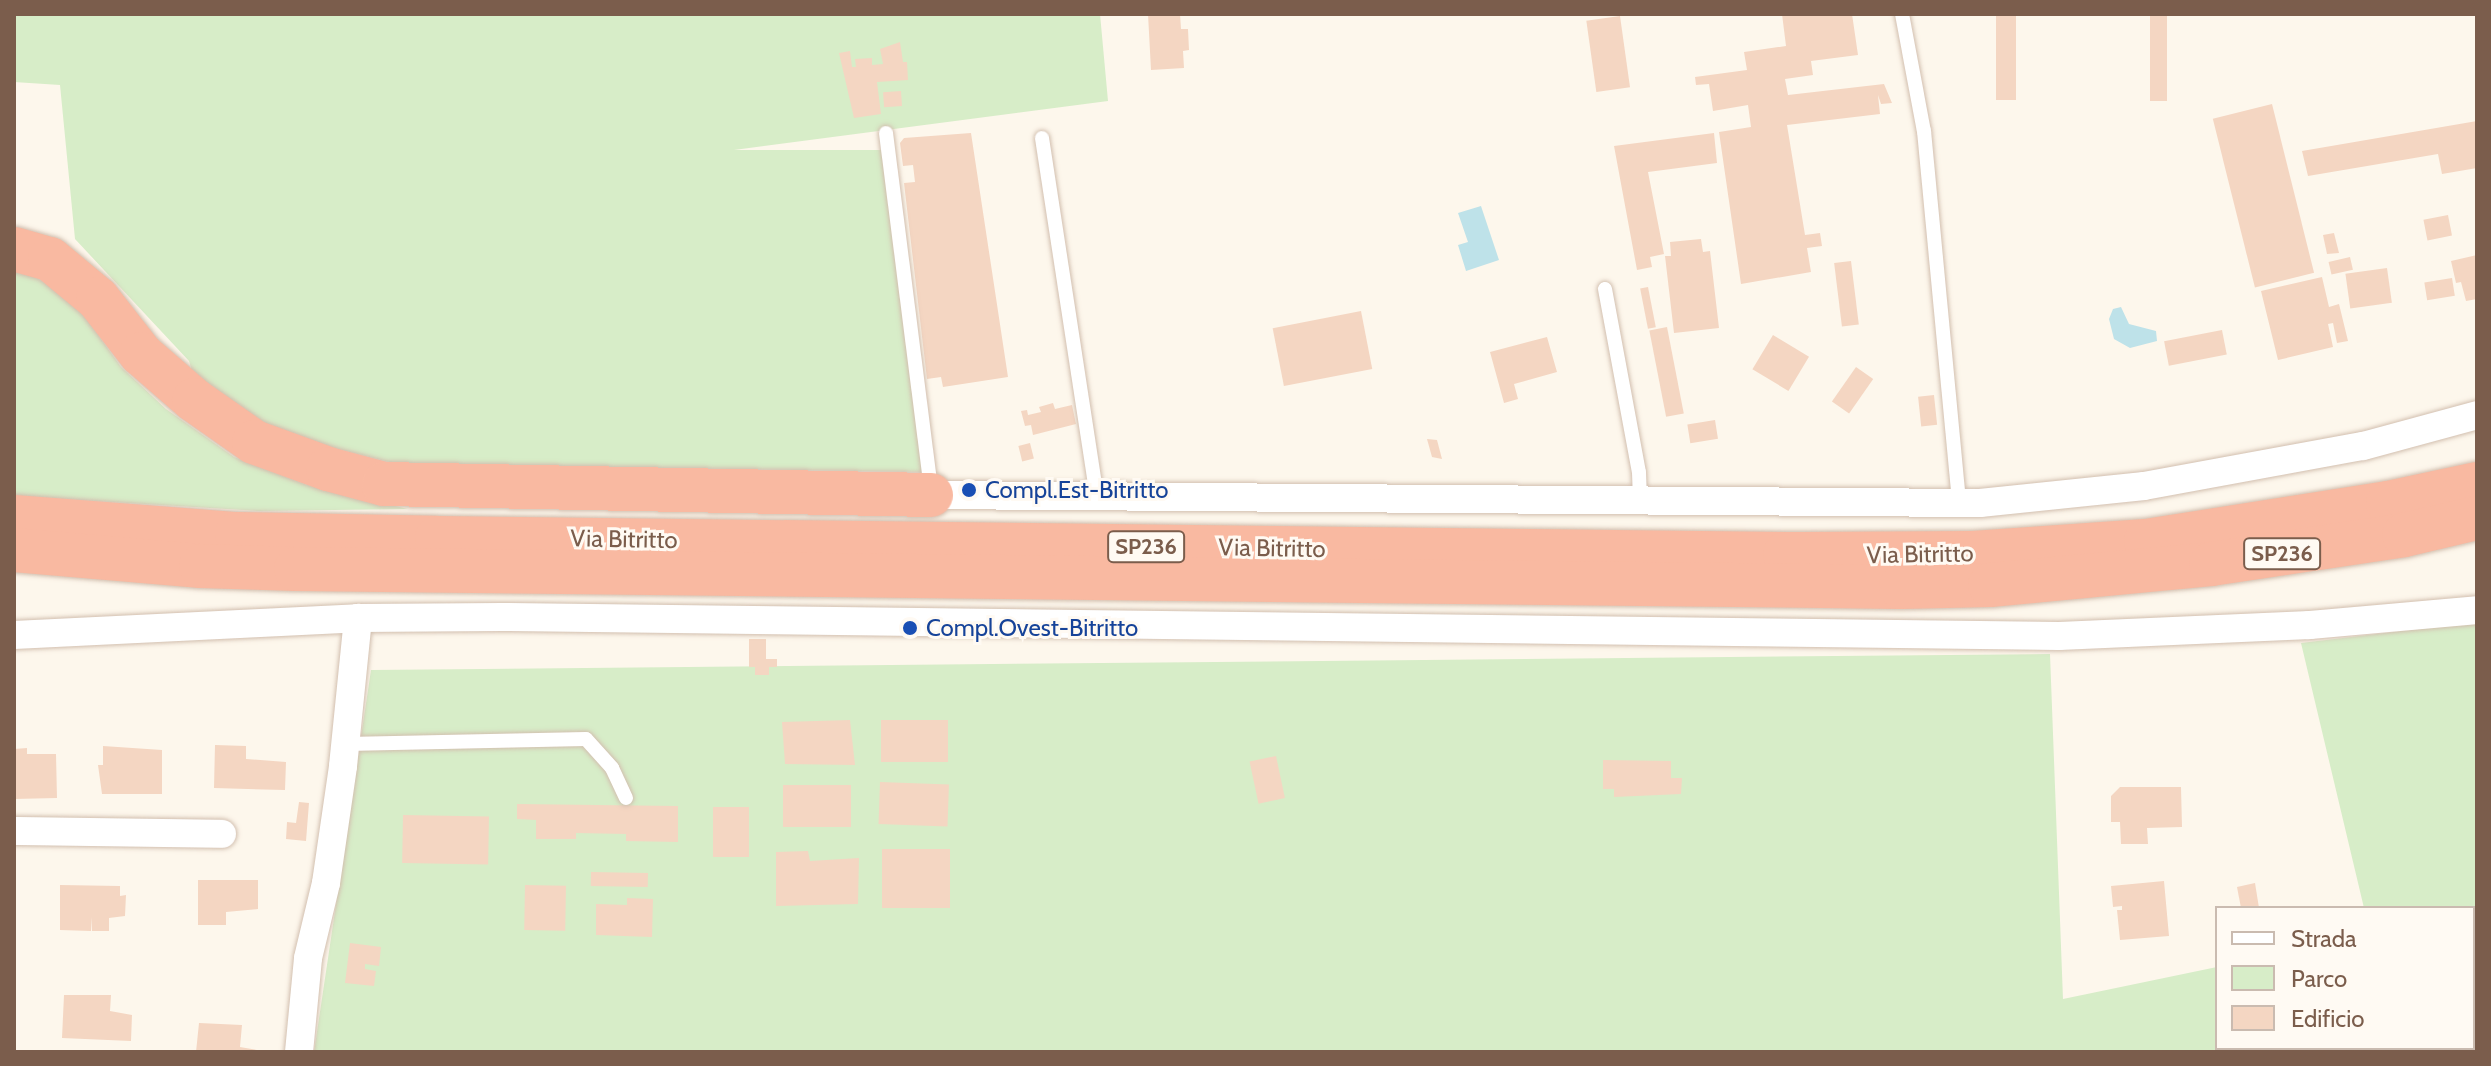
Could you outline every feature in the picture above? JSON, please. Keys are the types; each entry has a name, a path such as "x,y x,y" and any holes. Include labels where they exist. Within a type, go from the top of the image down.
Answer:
{"highway":[{"path":"14,249 50,259 98,299 141,354 194,400 242,434 254,442 328,469 384,484 931,495"},
{"path":"2277,522 2375,487 2477,464"},
{"name":"Via Bitritto","path":"14,517 237,534 1973,553 2146,541 2277,522 2477,484"},
{"path":"14,496 222,514 360,535"},
{"name":"Via Bitritto","path":"14,550 201,566 437,571 1901,587 2085,576 2306,551 2477,518"},
{"path":"2085,576 2212,581 2376,558 2477,538"}],"street":[{"path":"931,495 1959,502 2144,486 2363,446 2477,415"},
{"path":"14,635 358,618 502,617 2059,636 2310,625 2477,610"},
{"path":"299,1052 308,958 326,883 346,744 358,618"},
{"path":"14,831 222,834"}],"lane":[{"path":"1902,14 1924,131 1959,502"},
{"path":"886,133 931,495"},
{"path":"1042,138 1097,496"},
{"path":"1605,289 1639,472 1640,500"},
{"path":"346,744 586,739 612,768 626,798"}],"green space":[{"path":"14,14 1100,14 1108,101 734,150 888,150 929,472 397,464 314,443 249,421 199,393 189,361 75,239 60,85 14,82"},
{"path":"14,270 32,275 74,301 121,367 166,409 234,457 307,485 408,509 259,511 14,496"},
{"path":"2477,622 2477,1052 314,1052 371,670 2050,654 2063,999 2215,967 2215,1050 2475,1050 2475,906 2364,906 2301,643"}],"water":[{"path":"1481,206 1499,260 1466,271 1458,245 1468,242 1458,213"},
{"path":"2121,307 2129,324 2156,331 2157,341 2130,348 2114,339 2109,319 2113,309"}],"building":[{"path":"1148,14 1180,14 1181,29 1188,29 1189,50 1183,51 1184,68 1151,70"},
{"path":"1782,14 1852,14 1858,55 1811,61 1813,75 1785,79 1788,95 1884,84 1892,103 1881,104 1878,95 1880,114 1787,125 1805,235 1820,233 1822,246 1807,248 1811,272 1741,284 1719,132 1751,127 1748,105 1713,111 1709,84 1696,85 1695,77 1747,70 1744,52 1786,46"},
{"path":"1996,14 2016,14 2016,100 1996,100"},
{"path":"2150,14 2167,14 2167,101 2150,101"},
{"path":"1620,16 1630,87 1596,92 1586,21"},
{"path":"900,42 903,62 907,62 908,80 877,82 881,114 854,118 839,53 850,51 852,67 856,67 855,59 872,58 872,65 883,64 880,49"},
{"path":"901,91 902,106 884,107 883,92"},
{"path":"2272,104 2314,273 2255,288 2213,119"},
{"path":"2477,121 2477,168 2442,174 2438,154 2308,176 2302,151"},
{"path":"971,133 1008,377 943,387 941,377 927,379 904,183 915,182 913,165 903,166 900,143 904,138"},
{"path":"1714,133 1717,163 1648,172 1664,254 1650,257 1652,267 1637,270 1614,146"},
{"path":"2448,215 2452,236 2427,240 2423,220"},
{"path":"2334,233 2339,253 2327,254 2323,235"},
{"path":"1701,239 1703,252 1710,251 1719,328 1674,333 1665,256 1671,256 1670,242"},
{"path":"2477,255 2477,299 2466,301 2461,282 2456,283 2451,261"},
{"path":"2350,257 2353,270 2331,275 2329,262"},
{"path":"1851,261 1859,325 1842,327 1834,263"},
{"path":"2387,268 2392,303 2350,309 2345,274"},
{"path":"2322,277 2329,307 2339,304 2348,341 2337,343 2333,323 2328,324 2333,347 2278,360 2261,291"},
{"path":"2452,278 2455,296 2427,300 2424,282"},
{"path":"1648,287 1656,327 1648,329 1640,289"},
{"path":"1361,311 1372,369 1284,386 1273,328"},
{"path":"1667,327 1684,413 1666,417 1649,330"},
{"path":"2222,330 2227,355 2169,366 2164,341"},
{"path":"1773,335 1809,357 1788,391 1752,369"},
{"path":"1547,337 1557,372 1514,384 1518,399 1504,403 1490,352"},
{"path":"1856,367 1873,379 1849,413 1832,401"},
{"path":"1934,395 1937,425 1921,427 1918,397"},
{"path":"1053,403 1055,409 1072,405 1076,424 1033,435 1031,425 1025,426 1021,411 1027,410 1028,415 1041,412 1039,407"},
{"path":"1715,420 1718,439 1690,443 1687,424"},
{"path":"1427,439 1437,440 1442,459 1432,457"},
{"path":"1030,443 1034,459 1022,461 1018,446"},
{"path":"749,639 766,639 766,659 777,659 777,667 769,667 769,675 755,675 755,667 749,667"},
{"path":"850,720 855,765 785,764 782,722"},
{"path":"881,720 948,720 948,762 881,762"},
{"path":"215,745 246,746 246,759 286,762 285,790 214,788"},
{"path":"103,746 162,750 162,794 102,794 98,765 103,765"},
{"path":"27,748 27,754 56,754 57,798 14,799 14,749"},
{"path":"1276,756 1285,798 1259,804 1250,762"},
{"path":"1603,760 1671,761 1671,778 1682,778 1681,794 1614,797 1614,789 1603,789"},
{"path":"880,782 949,784 947,826 879,824"},
{"path":"783,785 851,785 851,827 783,827"},
{"path":"2120,787 2181,787 2182,827 2147,828 2148,844 2121,844 2120,822 2111,822 2111,796"},
{"path":"299,802 309,803 306,841 286,839 287,822 296,823"},
{"path":"517,804 678,806 678,842 626,841 626,834 576,833 576,839 536,839 536,820 517,819"},
{"path":"713,807 749,807 749,857 713,857"},
{"path":"403,815 489,817 488,864 402,863"},
{"path":"882,849 950,849 950,908 882,908"},
{"path":"808,851 810,861 859,858 858,904 776,906 776,852"},
{"path":"591,872 648,873 648,887 591,886"},
{"path":"198,880 258,880 258,909 226,912 226,925 198,925"},
{"path":"2164,881 2169,936 2120,940 2117,910 2122,910 2122,906 2113,907 2111,886"},
{"path":"2255,883 2259,906 2241,906 2237,887"},
{"path":"60,885 120,886 120,896 126,895 125,916 109,918 109,931 92,931 91,917 91,931 60,930"},
{"path":"525,885 566,886 565,931 524,930"},
{"path":"627,898 653,899 652,937 596,935 596,904 627,905"},
{"path":"350,943 381,947 379,966 365,964 365,969 376,971 374,986 345,983"},
{"path":"64,995 111,995 110,1011 132,1015 131,1041 62,1038"},
{"path":"199,1023 242,1025 240,1047 268,1052 196,1052"}],"place":[{"name":"Compl.Est-Bitritto","path":"969,490"},
{"name":"Compl.Ovest-Bitritto","path":"910,628"}]}
